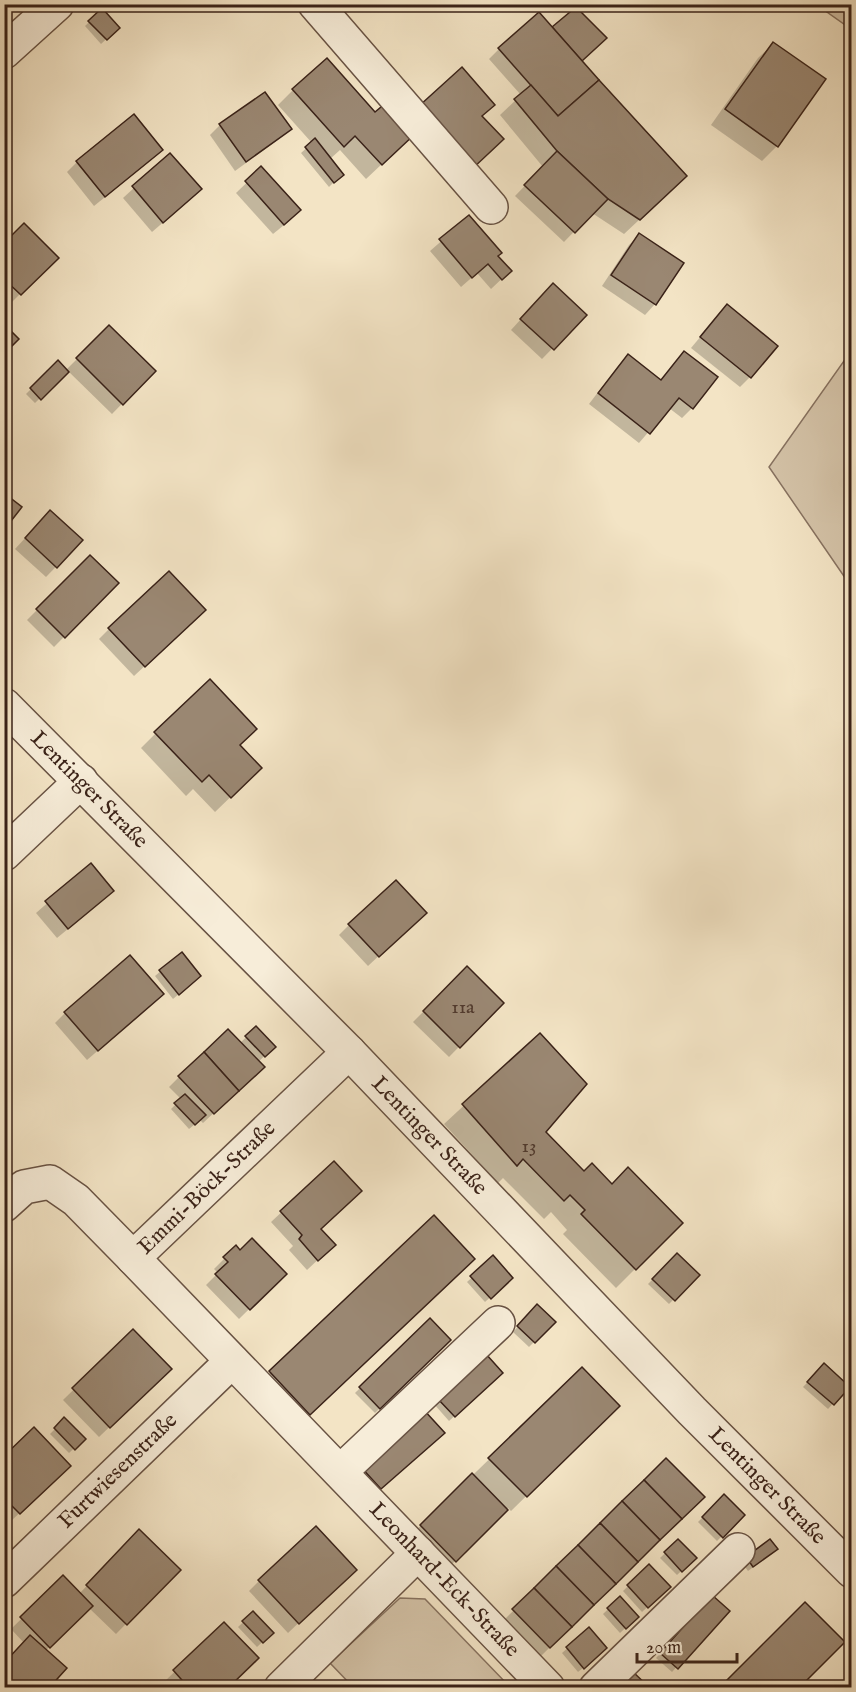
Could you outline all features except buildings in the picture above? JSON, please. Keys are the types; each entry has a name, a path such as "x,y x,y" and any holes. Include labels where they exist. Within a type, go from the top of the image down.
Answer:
{"street":[{"path":"4,52 57,4"},
{"path":"315,4 491,207"},
{"name":"Lentinger Straße","path":"4,705 349,1052 692,1411 852,1571"},
{"path":"4,854 81,781"},
{"name":"Emmi-Böck-Straße","path":"4,1205 24,1187 50,1182 76,1200 133,1258 349,1052"},
{"name":"Leonhard-Eck-Straße","path":"133,1258 548,1688"},
{"path":"340,1472 498,1323"},
{"name":"Furtwiesenstraße","path":"4,1581 232,1361"},
{"path":"596,1688 738,1550"},
{"path":"281,1688 418,1553"}],"shaded area":[{"path":"817,5 851,5 851,29"},
{"path":"851,351 852,584 850,585 769,467"},
{"path":"400,1598 425,1599 510,1687 353,1687 330,1663"}]}
